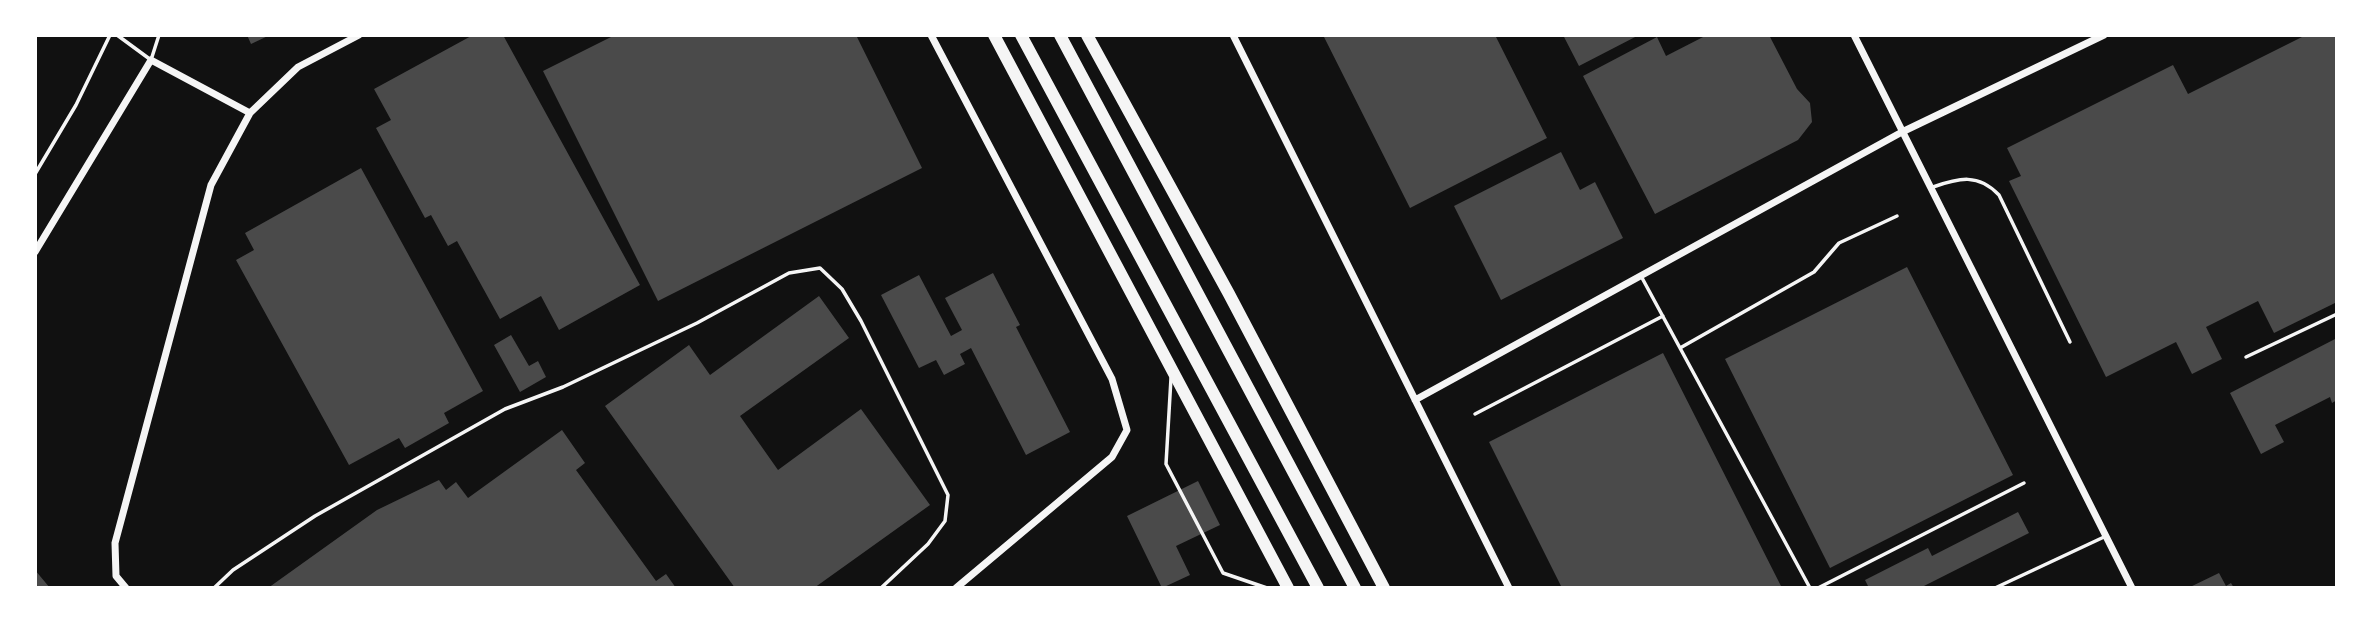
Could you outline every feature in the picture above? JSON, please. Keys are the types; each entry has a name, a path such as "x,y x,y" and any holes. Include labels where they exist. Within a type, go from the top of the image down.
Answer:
{"highway":[{"path":"994,35 1288,588"},
{"path":"1021,35 1318,588"},
{"path":"1060,35 1355,588"},
{"path":"1087,35 1229,294 1384,588"}],"street":[{"path":"126,588 116,576 115,543 211,185 250,113 298,67 359,35"},
{"path":"931,35 1112,379 1127,430 1112,457 956,588"},
{"path":"1233,35 1509,588"},
{"path":"1854,35 2132,588"},
{"path":"1415,400 1902,132 2104,35"},
{"path":"35,252 151,60 250,113"}],"lane":[{"path":"35,174 76,105 110,35"},
{"path":"117,35 151,60 159,35"},
{"path":"1931,188 1961,177 1987,184 1999,195 2070,342"},
{"path":"1680,348 1814,272 1839,243 1897,216"},
{"path":"214,588 233,570 315,516 505,409 563,387 697,323 789,273 820,268 842,289 861,321 948,495 945,521 929,544 881,588"},
{"path":"1641,276 1810,588"},
{"path":"2246,357 2337,314"},
{"path":"1475,414 1663,316"},
{"path":"1171,369 1166,464 1223,573 1267,588"},
{"path":"1818,588 2024,483"},
{"path":"1994,588 2106,536"}],"building":[{"path":"247,35 270,35 251,44"},
{"path":"473,35 503,35 640,285 559,330 541,296 500,319 457,241 448,246 431,215 425,218 376,128 391,120 374,89"},
{"path":"615,35 856,35 922,168 658,301 543,71"},
{"path":"1323,35 1495,35 1547,138 1410,208"},
{"path":"1563,35 1639,35 1579,66"},
{"path":"1707,35 1769,35 1797,89 1810,103 1812,122 1798,140 1655,214 1583,76 1657,37 1666,56"},
{"path":"2306,35 2337,35 2337,302 2274,333 2258,301 2206,327 2222,359 2192,374 2176,342 2106,377 2009,181 2021,176 2007,148 2173,65 2188,94"},
{"path":"1561,152 1580,190 1595,182 1623,238 1501,300 1454,206"},
{"path":"361,168 483,391 444,413 449,423 405,448 399,438 349,465 236,260 254,250 245,233"},
{"path":"1907,267 2013,475 1830,568 1725,359"},
{"path":"993,273 1020,325 1016,327 1070,432 1026,455 971,348 960,354 965,364 944,375 936,360 919,368 881,295 919,275 951,336 962,330 945,298"},
{"path":"819,296 849,338 740,416 778,470 861,409 930,505 814,588 735,588 605,406 689,345 710,375"},
{"path":"511,335 529,366 538,361 546,377 520,392 494,345"},
{"path":"2337,338 2337,400 2332,403 2330,397 2275,425 2284,442 2261,454 2230,393"},
{"path":"1663,353 1782,588 1562,588 1489,442"},
{"path":"562,430 585,463 576,470 656,581 666,574 676,588 268,588 377,510 439,480 446,490 456,482 468,498"},
{"path":"1198,481 1220,525 1176,546 1190,575 1162,588 1127,516"},
{"path":"2018,512 2029,533 1920,588 1869,588 1865,580 1928,548 1932,556"},
{"path":"35,570 50,588 35,588"},
{"path":"2219,573 2226,586 2231,583 2234,588 2188,588"}]}
